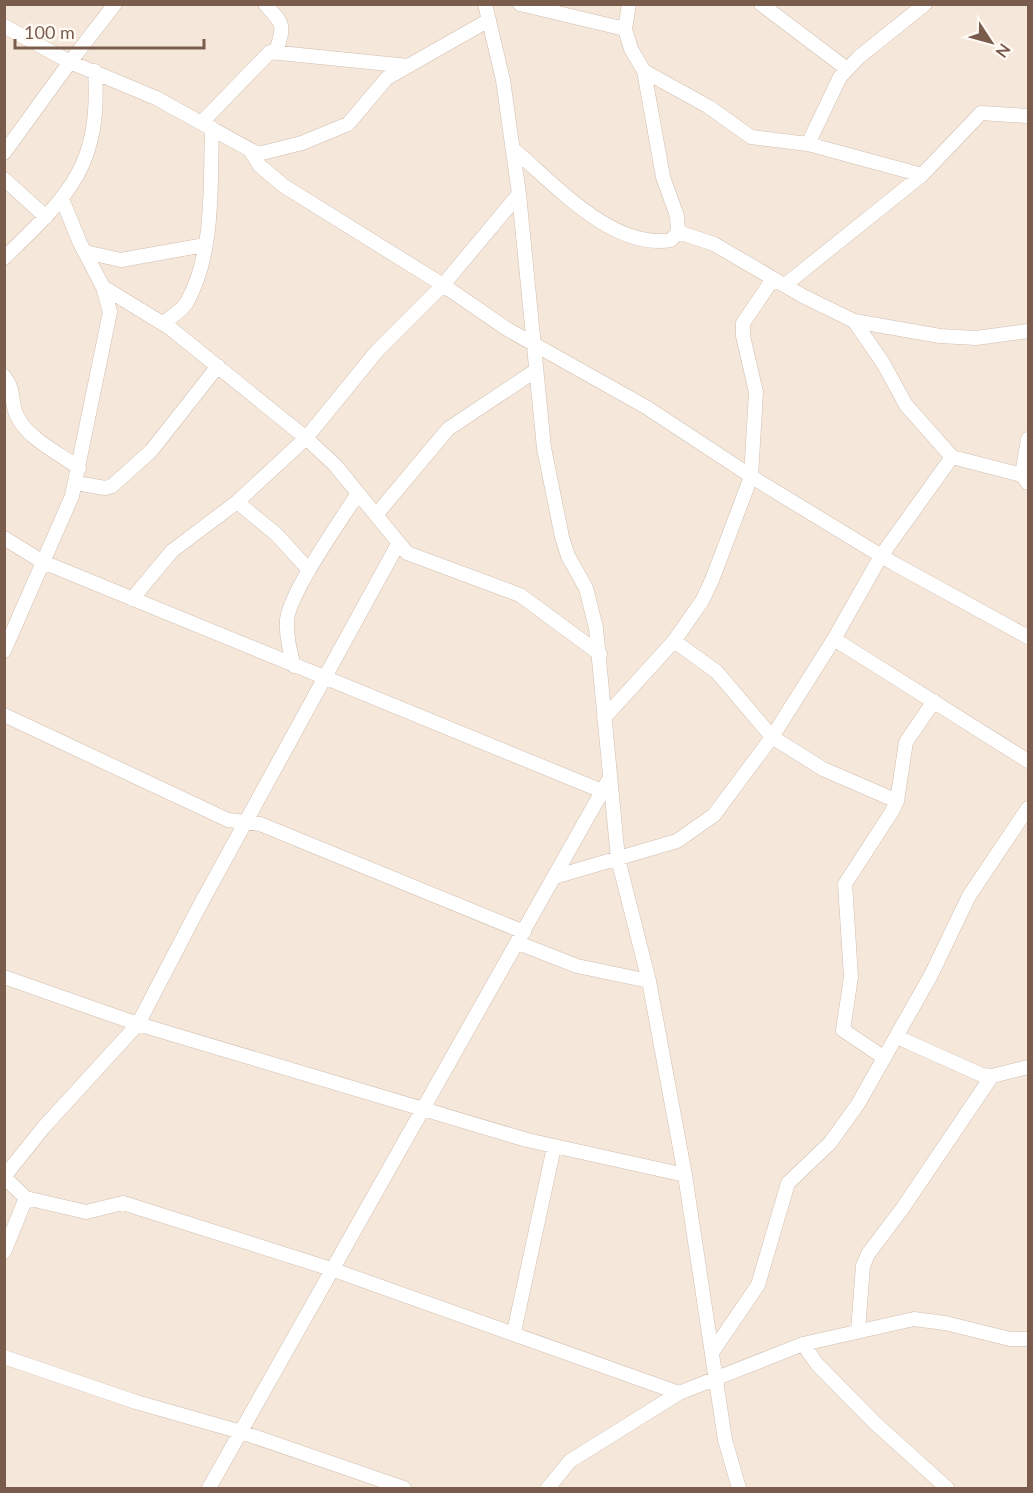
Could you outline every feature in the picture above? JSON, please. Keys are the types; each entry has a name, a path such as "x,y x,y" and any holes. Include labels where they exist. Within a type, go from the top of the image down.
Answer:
{"street":[{"path":"4,153 115,4"},
{"path":"265,4 282,23 284,30 276,51"},
{"path":"485,4 502,80 519,194 544,448 562,537 568,556 586,588 600,654 605,786 618,859 649,981 685,1175 718,1378 725,1440 739,1488"},
{"path":"520,4 625,29"},
{"path":"513,149 602,224 646,241 658,243 671,240 678,232 677,216 663,177 644,71 631,49 625,29 629,4"},
{"path":"760,4 847,69"},
{"path":"808,144 834,87 847,69 925,4"},
{"path":"4,26 70,62 95,71 207,125 258,154 279,150 338,129 358,115 380,84 489,20"},
{"path":"163,323 187,302 205,245 208,231 207,125 270,52 408,66"},
{"path":"4,258 62,199 83,164 91,144 96,116 95,71"},
{"path":"644,71 710,107 751,137 808,144 922,175"},
{"path":"604,718 674,641 702,601 751,477 756,393 742,323 779,282 922,175 981,113 1029,116"},
{"path":"250,150 260,166 284,186 443,285 534,346 646,407 751,477 881,556 962,603 1029,637"},
{"path":"4,179 46,217"},
{"path":"132,599 172,551 237,502 306,438 377,351 443,285 519,194"},
{"path":"4,651 76,483 110,312 103,287 62,199"},
{"path":"678,232 714,244 779,282 855,321 940,336 976,338 1029,331"},
{"path":"85,252 121,260 205,245"},
{"path":"103,287 163,323 306,438 335,465 399,544 414,556 520,596 600,654"},
{"path":"855,321 883,363 906,405 952,457 1025,479 1029,439"},
{"path":"76,483 105,488 112,486 152,451 218,366"},
{"path":"376,515 448,429 535,372"},
{"path":"4,376 12,385 16,415 24,426 79,468"},
{"path":"554,877 677,841 714,815 771,737 834,639 881,556 952,457"},
{"path":"294,666 287,621 309,570 358,493"},
{"path":"237,502 276,534 309,570"},
{"path":"4,538 43,562 324,679 605,786"},
{"path":"399,544 244,823 138,1024 43,1128 4,1177 26,1198 86,1212 123,1203 331,1269 514,1332 679,1393"},
{"path":"834,639 1029,761"},
{"path":"674,641 717,672 771,737 823,770 897,801"},
{"path":"883,1057 843,1030 850,977 845,884 897,801 906,742 934,701"},
{"path":"4,715 228,820 260,824 521,937 577,966 649,981"},
{"path":"209,1488 605,786"},
{"path":"713,1351 758,1285 788,1183 842,1128 858,1104 931,975 969,896 1029,808"},
{"path":"4,977 138,1024 554,1147 685,1175"},
{"path":"897,1037 974,1074 992,1076 1029,1067"},
{"path":"858,1330 863,1266 868,1254 902,1209 992,1076"},
{"path":"514,1332 554,1147"},
{"path":"4,1252 26,1198"},
{"path":"548,1488 570,1461 679,1393 803,1344 914,1319 945,1323 1010,1339 1029,1339"},
{"path":"803,1344 817,1364 889,1438 947,1488"},
{"path":"4,1357 136,1402 241,1432 404,1488"}],"shaded area":[{"path":"5,5 1028,5 1028,1488 5,1488"}]}
